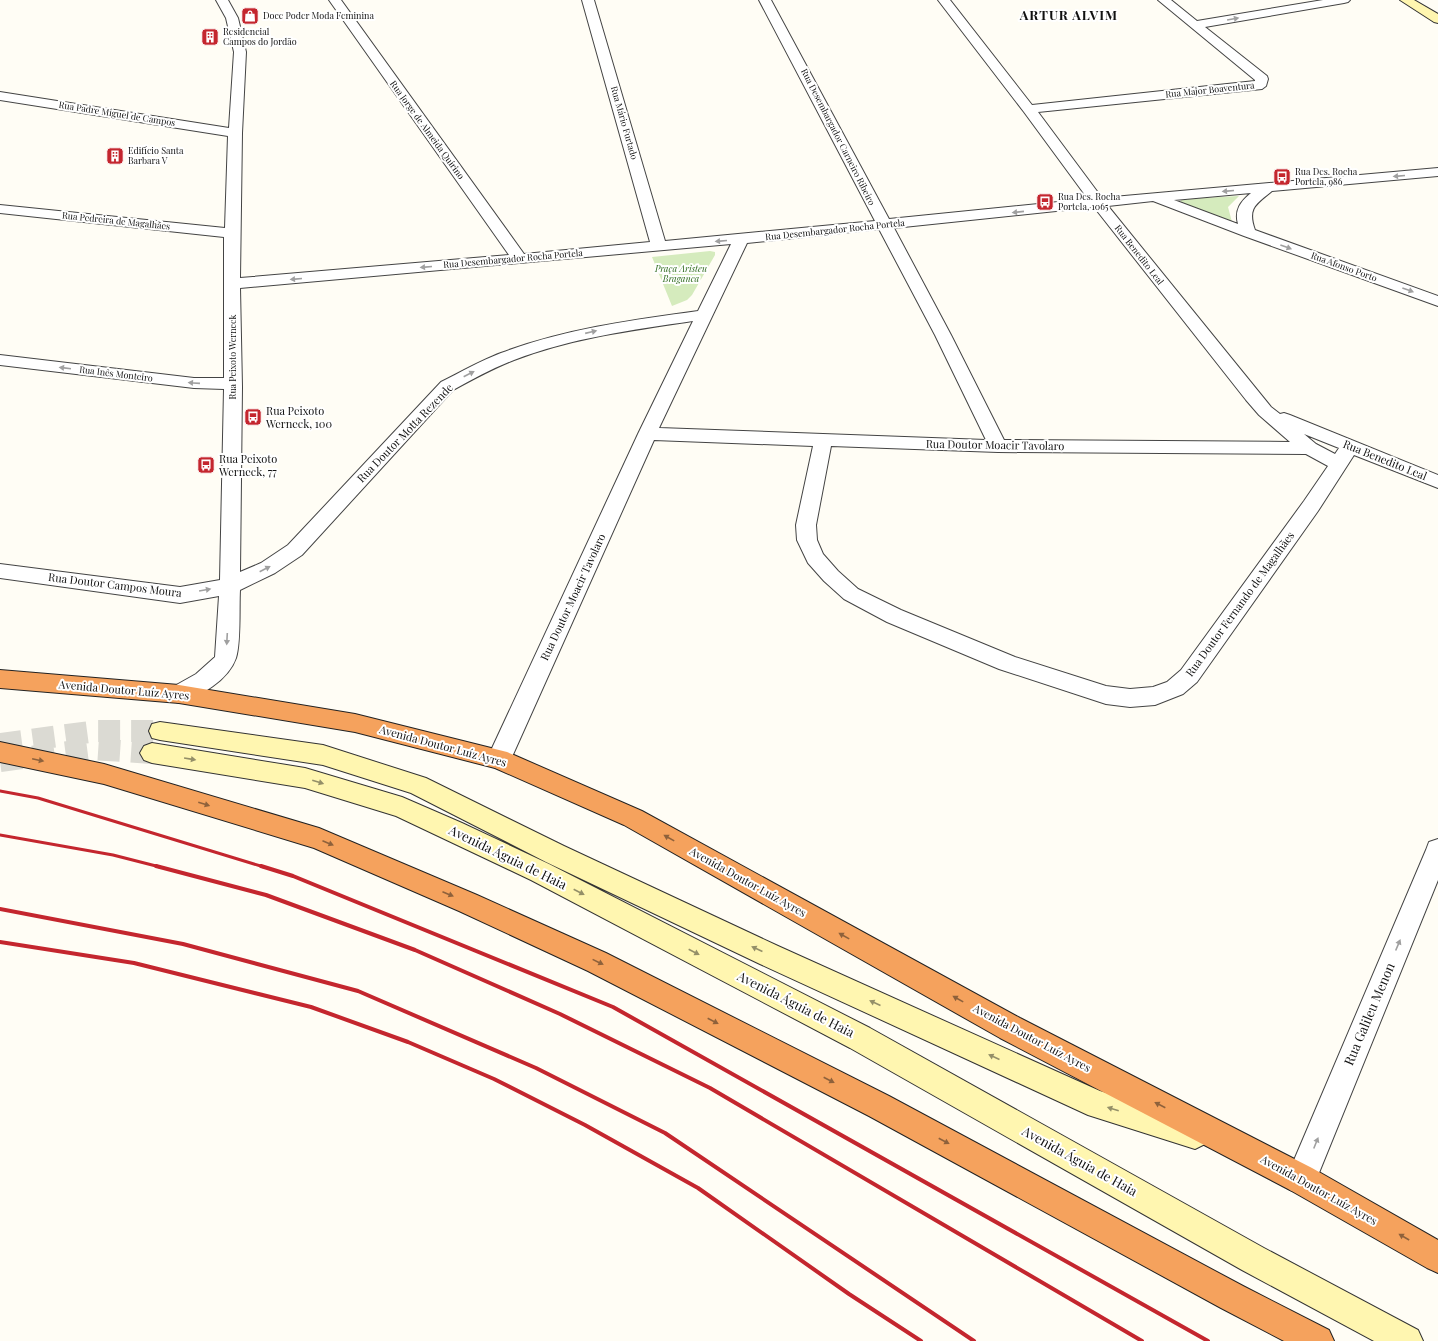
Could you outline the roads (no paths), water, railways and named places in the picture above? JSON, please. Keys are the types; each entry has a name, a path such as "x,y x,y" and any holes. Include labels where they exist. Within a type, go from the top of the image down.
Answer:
{"highway":[{"name":"Avenida Doutor Luíz Ayres","path":"0,679 179,694 355,723 499,759 633,818 1010,1028 1244,1148 1438,1257"},
{"path":"0,752 104,774 319,839 468,903 597,962 879,1106 1225,1293 1318,1341"}],"main road":[{"path":"1406,0 1438,19"},
{"name":"Avenida Águia de Haia","path":"1244,1148 1098,1105 769,955 591,871 418,785 323,755 156,742 305,778 402,807 453,830 540,872 860,1038 1253,1259 1407,1341"}],"street":[{"name":"Rua Peixoto Werneck","path":"179,694 204,681 214,673 226,658 230,586 233,384 232,233 235,133 240,52 232,18 222,0"},
{"path":"335,1 350,0"},
{"name":"Rua Mário Furtado","path":"588,0 659,247"},
{"name":"Rua Desembargador Carneiro Ribeiro","path":"765,0 943,335 998,446"},
{"name":"Rua Benedito Leal","path":"944,0 1175,302 1265,411 1309,448"},
{"name":"Rua Major Boaventura","path":"1028,109 1257,86 1261,83 1262,79 1164,0"},
{"path":"1195,25 1344,0"},
{"name":"Rua Jorge de Almeida Quirino","path":"335,1 520,259"},
{"name":"Rua Padre Miguel de Campos","path":"0,96 235,133"},
{"name":"Rua Desembargador Rocha Portela","path":"232,284 659,247 884,226 1154,197 1438,172"},
{"path":"1249,233 1244,216 1247,206 1252,199 1267,188"},
{"name":"Rua Afonso Porto","path":"1154,197 1438,301"},
{"name":"Rua Pedreira de Magalhães","path":"0,209 232,233"},
{"name":"Rua Doutor Moacir Tavolaro","path":"499,759 647,434 703,315 741,239"},
{"name":"Rua Doutor Motta Rezende","path":"230,586 268,568 295,550 447,386 466,375 496,362 554,342 595,331 703,315"},
{"name":"Rua Inês Monteiro","path":"0,360 194,383 233,384"},
{"name":"Rua Benedito Leal","path":"1265,411 1438,482"},
{"name":"Rua Doutor Moacir Tavolaro","path":"647,434 998,446 1309,448 1339,464"},
{"name":"Rua Doutor Fernando de Magalhães","path":"823,440 806,524 807,540 815,558 831,576 851,594 894,616 1007,663 1106,695 1130,698 1155,696 1175,688 1190,676 1311,506 1350,446"},
{"name":"Rua Doutor Campos Moura","path":"0,571 180,595 230,586"},
{"name":"Rua Galileu Menon","path":"1301,1179 1438,850"}],"tunnel":[{"path":"0,744 97,731 160,731"},
{"path":"0,761 92,749 152,753"}],"railway":[{"path":"0,791 38,798 264,867"},
{"path":"0,835 113,855 160,867"},
{"path":"156,866 266,895 415,950 560,1014 710,1088 1142,1341"},
{"path":"261,866 293,876 613,1007 1208,1341"},
{"path":"0,909 183,944 358,991 536,1068 665,1133 974,1341"},
{"path":"0,942 134,963 311,1007 408,1042 494,1079 585,1125 698,1188 849,1294 921,1341"}],"place":[{"name":"Doce Poder Moda Feminina","path":"250,16"},
{"name":"Residencial Campos do Jordão","path":"210,37"},
{"name":"Edifício Santa Barbara V","path":"115,156"},
{"name":"Rua Des. Rocha Portela, 986","path":"1282,177"},
{"name":"Rua Des. Rocha Portela, 1065","path":"1045,202"},
{"name":"Rua Peixoto Werneck, 100","path":"253,417"},
{"name":"Rua Peixoto Werneck, 77","path":"206,465"}],"district":[{"name":"ARTUR ALVIM","path":"1069,15"}],"park label":[{"name":"Praça Aristeu Braganca","path":"681,274"}]}
